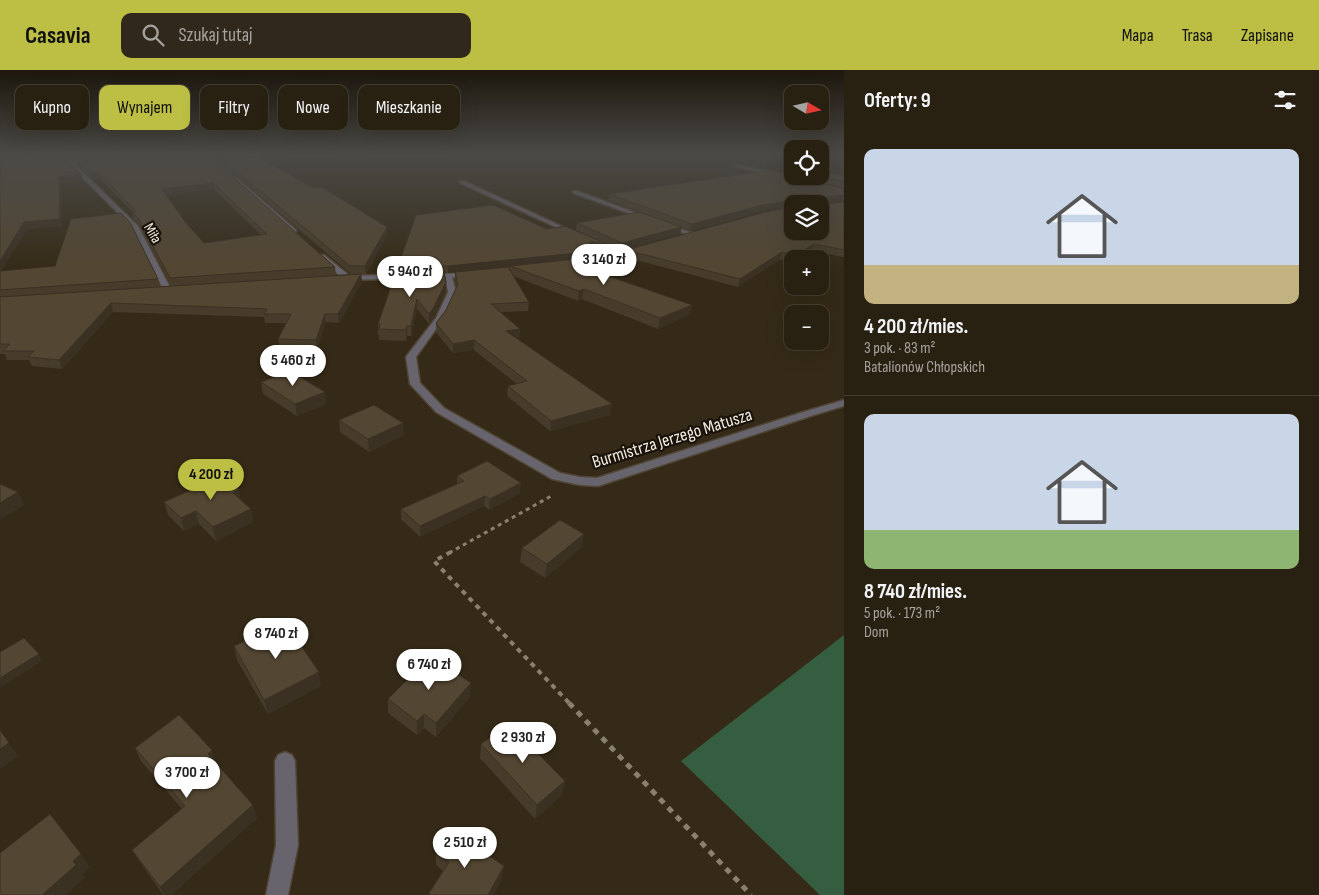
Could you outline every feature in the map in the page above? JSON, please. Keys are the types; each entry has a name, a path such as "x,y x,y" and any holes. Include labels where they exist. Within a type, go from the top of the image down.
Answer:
{"street":[{"name":"Miła","path":"102,194 136,227 168,291"},
{"path":"251,194 303,239"},
{"path":"487,194 582,237"},
{"path":"579,194 650,219"},
{"path":"659,223 697,234 676,240"},
{"path":"591,241 621,254"},
{"path":"560,266 589,263 648,247"},
{"path":"318,252 347,278"},
{"path":"338,279 448,278 474,275"},
{"name":"Burmistrza Jerzego Matusza","path":"448,278 452,292 440,318 411,357 415,384 440,410 556,476 580,481 598,482 844,403"},
{"path":"159,292 178,291"},
{"path":"278,895 287,845 285,761"}],"path":[{"path":"580,481 434,561 752,895"}],"green space":[{"path":"844,635 844,895 820,895 681,761"}],"building":[{"path":"0,194 59,194 60,219 24,222 0,261"},
{"path":"119,194 165,194 186,223 204,243 267,234 224,194 252,194 335,267 170,278 138,218 132,212 136,211"},
{"path":"263,194 333,194 387,227 365,266 350,266"},
{"path":"609,194 844,194 829,197 829,195 784,195 784,202 762,205 692,224"},
{"path":"844,202 844,250 814,244 804,250 784,250 784,252 740,279 626,250 784,209 784,240 829,240 829,203"},
{"path":"493,205 547,229 565,226 611,246 591,241 587,252 448,266 398,266 416,215"},
{"path":"639,212 682,227 622,243 577,223"},
{"path":"121,213 130,222 158,279 0,290 0,271 55,266 71,219"},
{"path":"585,258 582,267 692,305 660,318 584,289 579,291 510,266"},
{"path":"508,267 529,302 491,304 520,329 506,331 612,404 551,421 508,386 527,381 474,340 453,344 436,323 446,310 458,284 455,272"},
{"path":"396,272 444,272 446,282 429,314 417,299 411,326 407,326 406,330 379,329 380,324 378,324"},
{"path":"361,274 338,314 325,314 316,340 278,339 291,314 264,314 267,309 111,303 59,360 28,357 34,351 3,351 10,344 0,344 0,297"},
{"path":"290,371 325,392 295,404 261,382"},
{"path":"374,405 403,423 368,439 339,420"},
{"path":"487,461 521,483 490,499 485,496 420,526 401,509 464,481 457,476"},
{"path":"231,472 239,490 233,493 251,509 213,527 196,511 181,518 164,502"},
{"path":"0,484 18,492 0,503"},
{"path":"560,520 584,534 547,564 522,548"},
{"path":"285,622 319,672 264,700 234,646"},
{"path":"24,638 39,654 0,678 0,652"},
{"path":"408,662 426,662 437,670 442,664 471,683 436,723 424,714 417,721 388,699 411,676"},
{"path":"179,715 212,750 208,754 253,805 160,887 132,850 185,806 135,748"},
{"path":"509,724 565,781 537,805 481,744"},
{"path":"0,730 9,743 0,749"},
{"path":"50,814 81,854 73,861 76,865 42,895 0,895 0,853"},
{"path":"451,830 504,866 488,895 431,895 429,893 449,862 436,853"}]}
